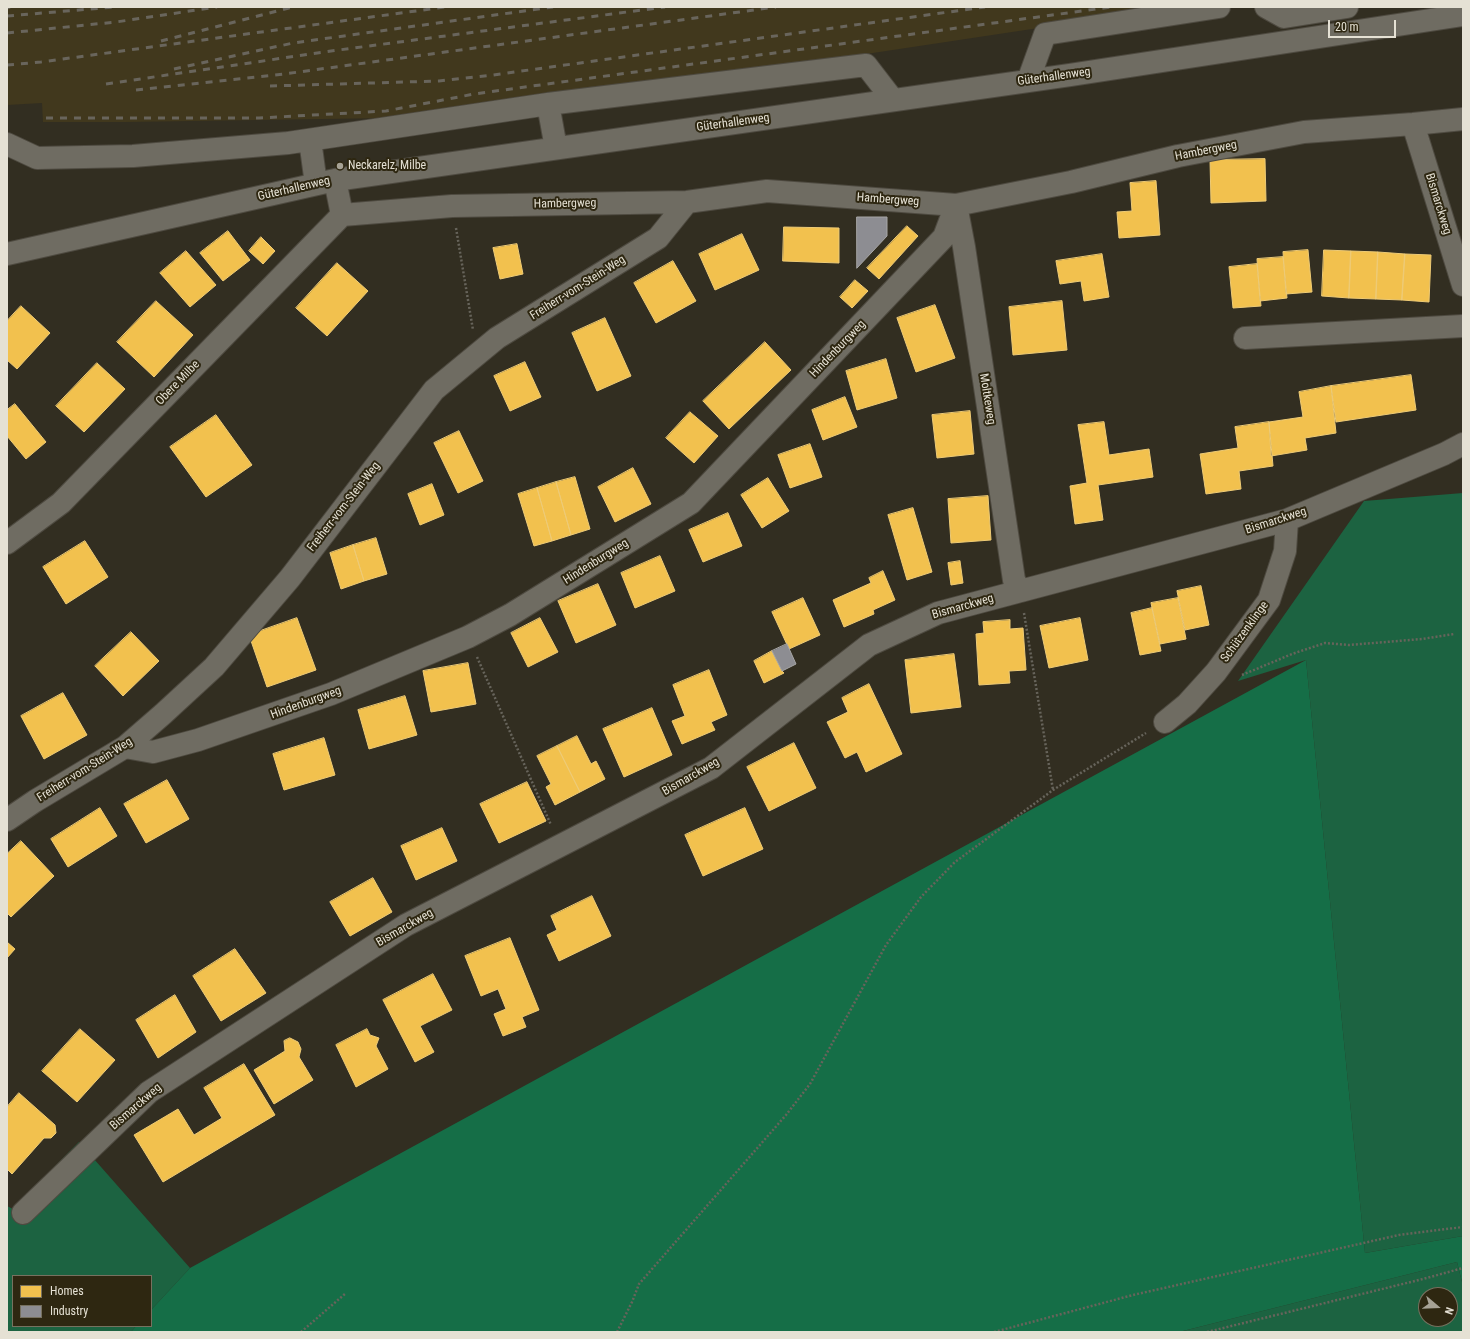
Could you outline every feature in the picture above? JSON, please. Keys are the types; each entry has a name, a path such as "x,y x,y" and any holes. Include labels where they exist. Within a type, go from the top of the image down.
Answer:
{"street":[{"path":"1028,81 1045,34 1219,7"},
{"path":"1266,7 1284,17 1347,7"},
{"name":"Güterhallenweg","path":"7,254 326,182 1028,81 1463,15"},
{"path":"7,144 37,158 133,156 288,143 548,104 866,65 893,100"},
{"path":"548,104 556,148"},
{"name":"Hambergweg","path":"342,215 452,206 686,202 767,191 956,205 1071,182 1178,156 1304,132 1463,119"},
{"name":"Bismarckweg","path":"1413,124 1463,284"},
{"path":"310,140 326,182 342,215"},
{"name":"Freiherr-vom-Stein-Weg","path":"7,820 35,801 125,747 214,667 290,578 434,390 497,338 658,238 686,202"},
{"name":"Moltkeweg","path":"956,205 1014,580 1020,591"},
{"name":"Hindenburgweg","path":"125,747 153,752 198,740 331,694 468,637 510,615 691,503 944,238 956,205"},
{"name":"Obere Milbe","path":"7,543 61,503 342,215"},
{"path":"1245,338 1463,326"},
{"name":"Bismarckweg","path":"22,1213 149,1092 406,925 711,768 869,644 938,612 1287,520 1444,454 1463,444"},
{"name":"Schützenklinge","path":"1165,722 1187,704 1216,672 1269,600 1285,552 1287,520"}],"path":[{"path":"452,206 477,354"},
{"path":"1020,591 1053,790"},
{"path":"1236,679 1292,654 1325,643 1349,645 1422,639 1454,634"},
{"path":"468,637 560,846"},
{"path":"617,1332 639,1284 786,1115 810,1084 886,945 921,897 955,862 1053,790 1165,722"},
{"path":"994,1332 1133,1295 1399,1235 1463,1227"},
{"path":"1207,1332 1463,1268"},
{"path":"301,1332 346,1293"}],"shaded area":[{"path":"7,7 1178,7 833,59 389,118 43,122 42,103 7,105"}],"green space":[{"path":"1463,493 1463,1236 1365,1253 1306,660 1238,681 1364,501"},
{"path":"1306,660 1365,1253 1463,1236 1463,1286 1457,1262 1179,1332 131,1332 135,1327 152,1327 152,1309 190,1268"},
{"path":"79,1142 190,1268 152,1309 152,1275 12,1275 12,1327 135,1327 131,1332 7,1332 7,1206 13,1209"},
{"path":"1457,1262 1463,1286 1463,1332 1179,1332"}],"building: Homes":[{"path":"1265,159 1266,201 1211,203 1210,160"},
{"path":"1156,181 1160,235 1119,238 1117,212 1132,211 1130,183"},
{"path":"907,226 918,236 879,279 867,268"},
{"path":"784,227 839,228 839,263 783,261"},
{"path":"228,231 250,260 223,281 200,253"},
{"path":"742,234 759,270 715,290 699,254"},
{"path":"261,237 275,251 263,264 249,251"},
{"path":"517,244 523,274 500,279 493,248"},
{"path":"1308,250 1312,292 1286,294 1283,252"},
{"path":"1324,250 1351,251 1349,298 1322,296"},
{"path":"186,251 216,285 190,307 160,273"},
{"path":"1351,251 1378,252 1376,299 1349,298"},
{"path":"1378,252 1405,254 1402,300 1376,299"},
{"path":"1102,254 1109,297 1084,301 1081,281 1060,284 1056,261"},
{"path":"1405,254 1431,255 1429,302 1402,300"},
{"path":"1283,257 1287,298 1260,301 1257,259"},
{"path":"673,261 696,301 656,323 634,283"},
{"path":"337,263 368,291 327,336 296,308"},
{"path":"1257,264 1261,306 1233,308 1229,267"},
{"path":"855,280 868,291 852,308 840,297"},
{"path":"156,301 193,335 154,377 117,342"},
{"path":"1062,301 1067,350 1013,355 1009,307"},
{"path":"935,305 955,358 916,372 897,318"},
{"path":"21,306 50,333 17,369 7,360 7,321"},
{"path":"605,318 631,376 597,391 572,333"},
{"path":"765,342 791,370 729,429 703,401"},
{"path":"886,359 897,398 857,410 846,371"},
{"path":"525,362 541,397 510,411 494,376"},
{"path":"97,363 125,389 84,432 56,406"},
{"path":"1411,375 1416,410 1336,422 1331,386"},
{"path":"1331,386 1336,433 1305,438 1307,450 1271,456 1269,422 1303,417 1299,392"},
{"path":"845,397 857,427 823,440 812,410"},
{"path":"15,404 46,442 26,459 7,436 7,410"},
{"path":"970,411 974,454 937,458 932,415"},
{"path":"690,412 718,436 694,463 666,438"},
{"path":"216,415 252,465 206,497 170,447"},
{"path":"1104,422 1109,455 1149,449 1153,477 1098,485 1103,520 1075,524 1070,486 1087,483 1078,425"},
{"path":"1269,422 1273,466 1239,471 1241,489 1206,494 1200,454 1238,448 1235,427"},
{"path":"459,431 483,481 458,493 434,443"},
{"path":"810,444 822,477 790,488 778,455"},
{"path":"633,468 651,504 615,522 598,487"},
{"path":"575,477 590,529 571,535 556,482"},
{"path":"768,478 789,511 762,528 741,495"},
{"path":"556,482 571,535 552,541 537,488"},
{"path":"432,484 444,515 420,525 408,494"},
{"path":"537,488 552,541 534,546 518,494"},
{"path":"988,496 991,540 951,543 948,499"},
{"path":"913,508 932,572 907,580 888,515"},
{"path":"728,513 742,546 703,562 689,530"},
{"path":"376,538 387,574 364,581 353,545"},
{"path":"85,541 108,577 66,604 43,567"},
{"path":"353,545 364,581 341,589 330,553"},
{"path":"660,556 675,591 635,608 621,573"},
{"path":"960,561 963,583 951,585 948,563"},
{"path":"883,571 895,600 873,610 874,614 844,627 833,600 871,583 869,578"},
{"path":"598,584 616,625 576,643 558,601"},
{"path":"1201,586 1209,625 1185,630 1177,591"},
{"path":"803,598 820,635 789,649 772,612"},
{"path":"1178,598 1186,639 1160,644 1151,603"},
{"path":"1152,608 1161,651 1140,655 1131,613"},
{"path":"297,618 316,670 267,687 249,635"},
{"path":"540,618 558,652 528,667 511,633"},
{"path":"1080,618 1088,660 1049,668 1040,626"},
{"path":"1010,620 1010,629 1023,628 1026,670 1009,671 1010,683 979,685 976,634 984,633 983,622"},
{"path":"131,632 159,661 123,696 95,666"},
{"path":"772,651 784,673 764,683 754,661"},
{"path":"954,654 961,707 911,713 905,660"},
{"path":"468,663 476,704 431,712 423,671"},
{"path":"709,670 727,715 711,722 715,730 682,744 672,721 685,716 673,685"},
{"path":"869,684 902,754 866,772 857,752 845,758 827,722 848,712 842,698"},
{"path":"63,693 87,735 44,759 21,716"},
{"path":"405,696 417,735 369,749 358,710"},
{"path":"652,708 672,755 624,777 603,729"},
{"path":"577,736 591,764 596,761 605,779 580,792 557,746"},
{"path":"324,738 335,775 284,790 273,754"},
{"path":"794,743 816,788 769,811 747,767"},
{"path":"557,746 580,792 555,805 546,787 551,784 537,756"},
{"path":"167,780 189,819 146,843 124,804"},
{"path":"527,782 546,821 499,843 480,804"},
{"path":"100,808 117,836 68,867 51,839"},
{"path":"745,808 763,849 703,876 685,835"},
{"path":"442,828 457,861 416,880 401,846"},
{"path":"21,841 54,876 11,917 7,913 7,854"},
{"path":"373,878 392,912 350,936 330,902"},
{"path":"592,896 611,936 559,961 547,935 557,930 551,916"},
{"path":"510,938 539,1010 522,1017 526,1027 503,1036 494,1014 506,1009 498,989 481,996 465,956"},
{"path":"7,942 15,949 7,958"},
{"path":"235,949 266,993 221,1021 193,976"},
{"path":"433,974 452,1010 420,1026 434,1052 415,1062 383,1000"},
{"path":"175,995 196,1032 158,1058 136,1020"},
{"path":"80,1029 115,1060 77,1102 42,1071"},
{"path":"367,1029 370,1035 379,1038 376,1046 388,1069 356,1087 336,1045"},
{"path":"290,1038 298,1042 301,1049 299,1057 313,1080 274,1104 254,1070 285,1051 284,1041"},
{"path":"244,1064 275,1115 163,1182 134,1135 178,1109 194,1135 222,1118 204,1088"},
{"path":"19,1093 55,1125 56,1133 51,1138 44,1138 12,1174 7,1169 7,1107"}],"building: Industry":[{"path":"857,217 887,217 887,236 857,268"},
{"path":"787,644 796,664 782,671 772,651"}],"railway":[{"path":"7,16 115,7"},
{"path":"7,33 116,22 217,7"},
{"path":"161,41 293,7"},
{"path":"7,65 41,62 445,7"},
{"path":"174,69 293,43 553,7"},
{"path":"106,84 331,51 665,7"},
{"path":"136,90 284,74 776,7"},
{"path":"270,86 439,81 493,75 985,7"},
{"path":"46,118 259,118 386,111 474,94 1111,7"}],"place":[{"name":"Neckarelz, Milbe","path":"340,166"}]}
